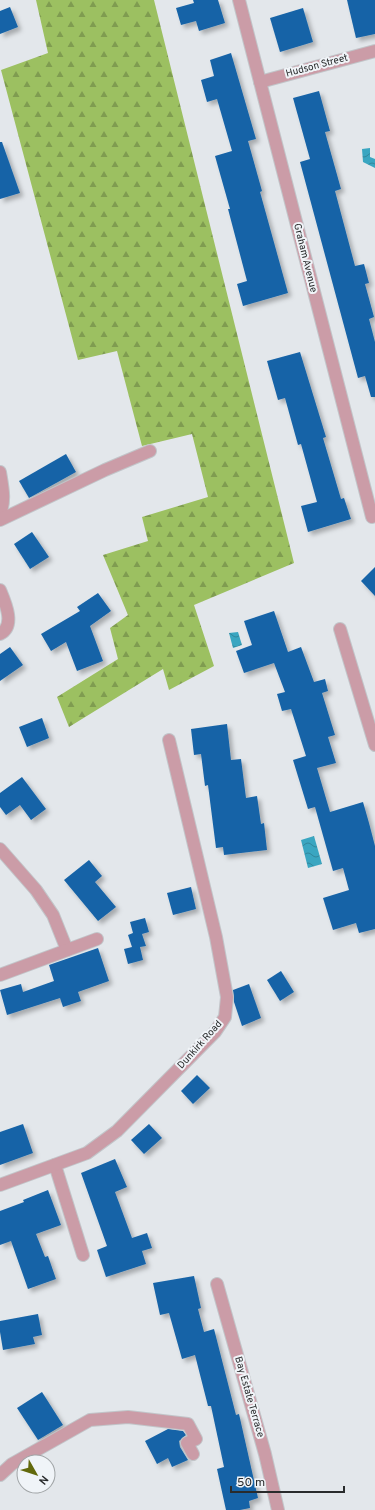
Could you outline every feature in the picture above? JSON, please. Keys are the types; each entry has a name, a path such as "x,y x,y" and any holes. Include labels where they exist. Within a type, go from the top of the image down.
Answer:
{"street":[{"name":"Graham Avenue","path":"239,0 372,516"},
{"name":"Hudson Street","path":"260,82 375,51"},
{"path":"0,520 105,470 150,451"},
{"path":"0,472 3,486 3,507 0,513"},
{"path":"0,590 7,608 9,623 4,632 0,634"},
{"path":"340,629 375,745"},
{"name":"Dunkirk Road","path":"0,1185 87,1153 117,1131 215,1032 225,1017 227,997 216,937 170,740"},
{"path":"0,849 36,890 53,915 67,950"},
{"path":"0,975 97,939"},
{"path":"55,1165 83,1255"},
{"name":"Bay Estate Terrace","path":"217,1284 265,1454 278,1510"},
{"path":"0,1475 12,1464 90,1420 128,1417 188,1424 196,1439 187,1443 193,1454"}],"green space":[{"path":"36,0 154,0 294,563 194,605 214,666 169,690 163,669 69,727 57,697 118,659 110,628 128,615 103,555 148,541 142,517 208,497 192,434 142,446 117,351 78,360 1,70 48,53"}],"water":[{"path":"370,148 370,157 375,159 375,168 363,162 362,149"},
{"path":"238,632 242,645 233,648 229,633"},
{"path":"314,836 322,864 308,868 301,840"}],"building":[{"path":"193,0 218,0 225,23 199,31 196,21 181,25 176,8 194,3"},
{"path":"347,0 375,0 375,34 356,38"},
{"path":"10,7 18,27 0,34 0,11"},
{"path":"303,8 313,42 280,52 270,18"},
{"path":"231,53 256,139 248,141 262,191 260,192 288,293 243,306 237,284 247,281 228,209 230,209 215,156 232,151 217,99 207,102 201,80 214,76 210,60"},
{"path":"319,91 330,131 325,132 341,189 335,191 355,266 364,264 369,283 365,284 374,317 369,319 375,342 375,397 371,397 365,376 358,378 300,162 310,159 293,98"},
{"path":"0,142 2,142 20,193 0,199"},
{"path":"300,352 326,437 323,438 341,499 344,498 351,519 308,532 301,506 317,502 301,444 298,445 285,398 278,400 267,361"},
{"path":"66,454 76,472 29,498 19,481"},
{"path":"32,532 49,557 30,569 14,544"},
{"path":"375,567 375,596 361,581"},
{"path":"98,593 111,611 90,626 103,661 77,671 66,642 51,651 41,634 80,611 77,607"},
{"path":"274,611 288,652 301,647 314,682 325,679 328,691 322,693 335,735 328,737 336,763 317,768 330,812 363,802 375,846 375,929 359,933 356,923 333,930 323,898 349,890 343,868 333,871 315,807 308,809 293,760 306,756 291,709 282,711 277,694 285,692 274,663 244,673 236,651 252,645 244,621"},
{"path":"10,647 23,665 0,681 0,654"},
{"path":"42,718 49,738 27,747 19,727"},
{"path":"227,724 231,760 241,759 246,798 257,796 261,824 264,823 267,850 224,855 223,847 216,848 208,785 205,786 201,754 194,755 191,729"},
{"path":"22,777 46,809 31,820 20,805 6,815 0,807 0,793"},
{"path":"89,860 102,876 95,882 116,907 98,921 64,880"},
{"path":"191,887 196,909 173,915 167,893"},
{"path":"145,918 149,932 142,934 146,946 140,947 143,960 128,964 124,949 132,947 128,935 133,933 130,922"},
{"path":"98,948 109,981 78,992 81,1001 63,1007 60,998 7,1015 0,990 21,984 23,992 54,981 49,965"},
{"path":"281,971 294,992 280,1001 267,980"},
{"path":"249,984 261,1018 242,1026 234,1002 233,990"},
{"path":"197,1075 210,1088 193,1104 181,1091"},
{"path":"23,1124 33,1153 0,1165 0,1132"},
{"path":"149,1124 162,1138 144,1154 131,1140"},
{"path":"115,1159 127,1187 115,1192 132,1238 147,1233 152,1248 142,1251 146,1264 106,1277 97,1250 107,1246 81,1173"},
{"path":"48,1190 61,1225 36,1234 45,1257 48,1256 56,1279 28,1289 11,1241 0,1245 0,1211 24,1202 23,1200"},
{"path":"194,1276 201,1308 198,1309 204,1332 214,1329 236,1415 239,1414 258,1498 249,1501 250,1508 226,1510 217,1469 224,1467 211,1406 208,1406 195,1355 182,1359 169,1313 160,1315 153,1283"},
{"path":"38,1314 42,1335 33,1337 35,1344 3,1350 0,1321"},
{"path":"42,1392 63,1425 38,1440 17,1408"},
{"path":"168,1429 183,1431 186,1435 179,1441 180,1447 188,1460 172,1467 168,1458 157,1464 145,1441"}]}
